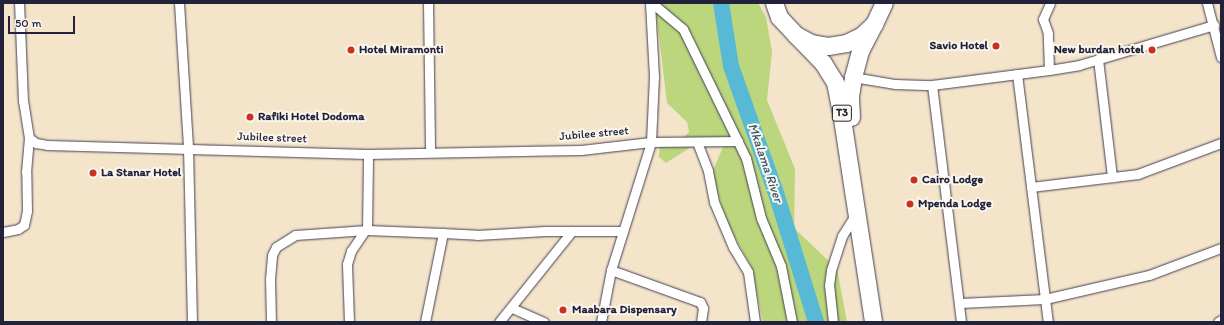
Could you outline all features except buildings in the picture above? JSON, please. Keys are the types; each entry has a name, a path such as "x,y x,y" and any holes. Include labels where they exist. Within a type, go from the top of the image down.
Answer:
{"highway":[{"name":"T3","path":"774,3 779,17 823,63 835,82 857,209 873,322"},
{"name":"T3","path":"857,209 850,96 860,51 884,3"},
{"name":"T3","path":"796,35 811,43 834,45 846,43 861,36 874,24"}],"street":[{"path":"3,232 18,229 26,220 29,138 23,100 19,3"},
{"path":"179,3 188,147 192,322"},
{"path":"428,3 430,152"},
{"path":"651,3 683,30 746,158 761,218 781,266 792,322"},
{"path":"601,322 611,270 651,142 654,77 651,3"},
{"path":"1049,70 1048,34 1043,19 1050,3"},
{"path":"1207,3 1216,20 1221,57"},
{"path":"853,77 895,84 932,85 1049,70 1098,59 1216,20"},
{"path":"1098,59 1112,177"},
{"path":"1017,74 1048,322"},
{"path":"932,85 961,322"},
{"name":"Jubilee street","path":"29,138 36,143 47,145 188,147 368,154 581,150 651,142 738,141"},
{"path":"696,142 708,171 714,202 733,247 748,272 755,322"},
{"path":"1031,187 1138,174 1221,143"},
{"path":"349,322 347,264 351,252 366,230 368,154"},
{"path":"833,322 829,285 831,270 842,236 857,209"},
{"path":"271,322 270,279 272,255 276,247 295,235 366,230 477,235 572,231 623,231"},
{"path":"499,322 512,308 572,231"},
{"path":"425,322 443,233"},
{"path":"960,304 1045,299 1150,275 1221,248"},
{"path":"611,270 700,302 703,308 701,322"},
{"path":"512,308 544,322"}],"green space":[{"path":"655,3 758,3 766,17 772,52 767,100 795,169 794,228 837,269 847,322 763,322 751,266 729,227 711,175 723,147 691,147 666,163 659,157 660,141 679,142 689,132 687,122 667,103"}],"waterway":[{"name":"Mkalama River","path":"721,3 731,66 775,190 816,322"}],"place":[{"name":"Savio Hotel","path":"996,46"},
{"name":"Hotel Miramonti","path":"351,50"},
{"name":"New burdan hotel","path":"1152,50"},
{"name":"Rafiki Hotel Dodoma","path":"250,117"},
{"name":"La Stanar Hotel","path":"93,173"},
{"name":"Cairo Lodge","path":"914,180"},
{"name":"Mpenda Lodge","path":"910,204"},
{"name":"Maabara Dispensary","path":"563,310"}]}
